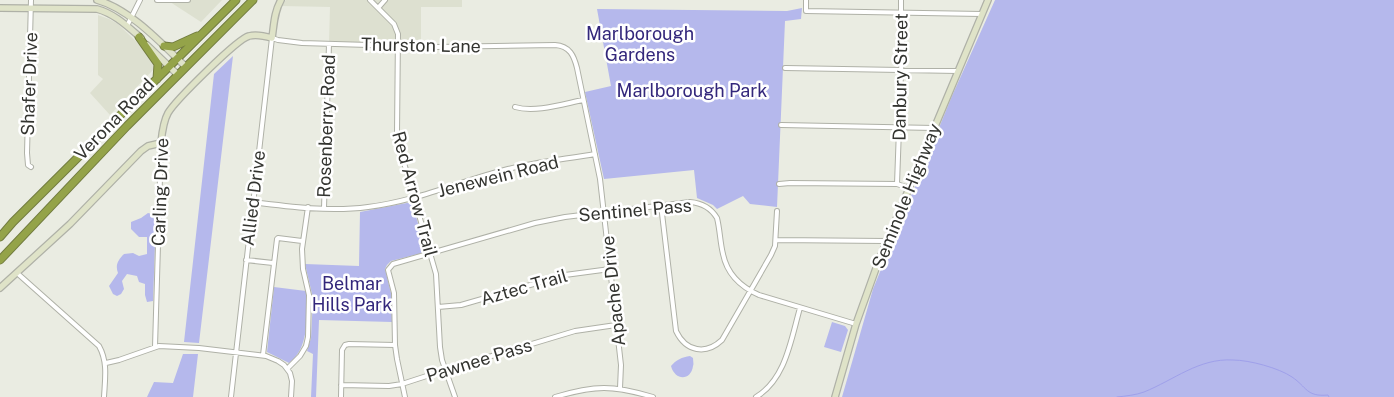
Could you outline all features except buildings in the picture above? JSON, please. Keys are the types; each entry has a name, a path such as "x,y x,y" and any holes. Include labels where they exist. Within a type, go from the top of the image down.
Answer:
{"highway":[{"name":"Verona Road","path":"0,236 236,0"},
{"name":"Verona Road","path":"0,260 96,158 253,0"},
{"path":"164,46 173,47 202,33"},
{"path":"139,37 158,64 158,79"}],"street":[{"name":"Shafer Drive","path":"31,0 27,153 28,165 31,167"},
{"path":"97,0 118,8 132,18 186,67"},
{"path":"127,26 142,0"},
{"path":"157,0 188,0"},
{"name":"Allied Drive","path":"231,397 272,38 275,15 281,0"},
{"name":"Red Arrow Trail","path":"370,0 397,29 399,46 398,142 436,274 440,347 455,397"},
{"path":"378,8 385,0"},
{"path":"806,0 806,11 982,14"},
{"name":"Danbury Street","path":"897,184 902,70 903,18 901,0"},
{"name":"Seminole Highway","path":"835,397 856,324 886,241 988,0"},
{"path":"0,8 97,9 110,13 139,37 167,69 178,75"},
{"name":"Carling Drive","path":"155,347 161,143 165,120 172,107 189,89 244,38 249,36 272,38"},
{"name":"Thurston Lane","path":"272,38 302,43 399,46 561,45 568,50"},
{"name":"Rosenberry Road","path":"324,208 329,44"},
{"name":"Apache Drive","path":"568,50 574,58 600,179 621,365 620,388"},
{"path":"785,68 958,70"},
{"path":"515,107 534,109 583,100"},
{"path":"781,125 934,128"},
{"path":"0,288 70,224 141,151 148,146 161,143"},
{"name":"Jenewein Road","path":"253,202 324,208 354,209 369,207 414,197 509,169 595,154"},
{"path":"779,184 897,184 909,188"},
{"name":"Sentinel Pass","path":"395,345 394,292 389,274 389,266 392,264 534,223 565,217 690,202 703,205 714,213 718,224 723,257 728,268 736,280 750,292 856,324"},
{"path":"662,205 676,332 684,344 703,350 716,345 722,340 771,255 776,240 777,211"},
{"path":"287,369 300,356 306,346 308,337 309,295 302,257 302,241 308,207"},
{"path":"263,355 276,241 278,238 302,241"},
{"path":"776,240 886,241"},
{"path":"246,260 274,263"},
{"name":"Aztec Trail","path":"438,307 460,305 565,275 610,269"},
{"path":"17,273 96,342 104,354 106,363 104,397"},
{"path":"756,397 767,389 778,376 784,364 800,308"},
{"name":"Pawnee Pass","path":"341,385 389,386 402,384 575,331 616,325"},
{"path":"341,397 342,350 345,345 349,344 395,345 405,397"},
{"path":"106,363 155,347 199,348 263,355 278,360 290,373 292,381 291,397"},
{"path":"555,397 591,388 620,388 653,397"}],"shaded area":[{"path":"167,0 222,0 201,22"},
{"path":"286,0 462,0 462,7 421,7 421,47 329,44 330,7 281,6"},
{"path":"98,15 118,24 151,56 154,63 153,70 110,115 90,93 103,79 98,75"}],"green space":[{"path":"995,0 1394,0 1394,397 842,397 873,289 952,96"},
{"name":"Marlborough Park","path":"802,8 801,19 785,21 777,207 750,204 743,196 717,209 713,205 697,198 694,170 604,179 585,92 611,86 597,9 787,11"},
{"path":"233,56 199,343 184,342 214,74"},
{"name":"Belmar Hills Park","path":"412,202 426,252 391,261 385,269 391,293 392,322 319,320 316,397 311,397 313,354 307,351 311,338 313,298 305,264 359,266 360,212"},
{"path":"148,213 156,215 153,301 147,302 145,284 139,282 137,276 127,274 122,281 124,289 117,296 113,294 109,286 118,273 118,263 124,254 133,253 139,256 147,254 147,237 139,237 131,229 131,222"},
{"path":"274,287 306,291 307,320 304,340 296,357 289,363 267,352"},
{"path":"832,322 845,326 848,330 841,352 824,347"},
{"path":"183,354 198,354 193,397 147,397 154,382 173,383"},
{"path":"690,356 693,358 692,371 686,377 679,377 671,366 679,359"}],"waterway":[{"path":"1117,397 1144,392 1198,366 1221,360 1240,360 1272,368 1292,377 1307,391 1328,395 1329,397"}],"park label":[{"name":"Marlborough Gardens","path":"640,43"}]}
